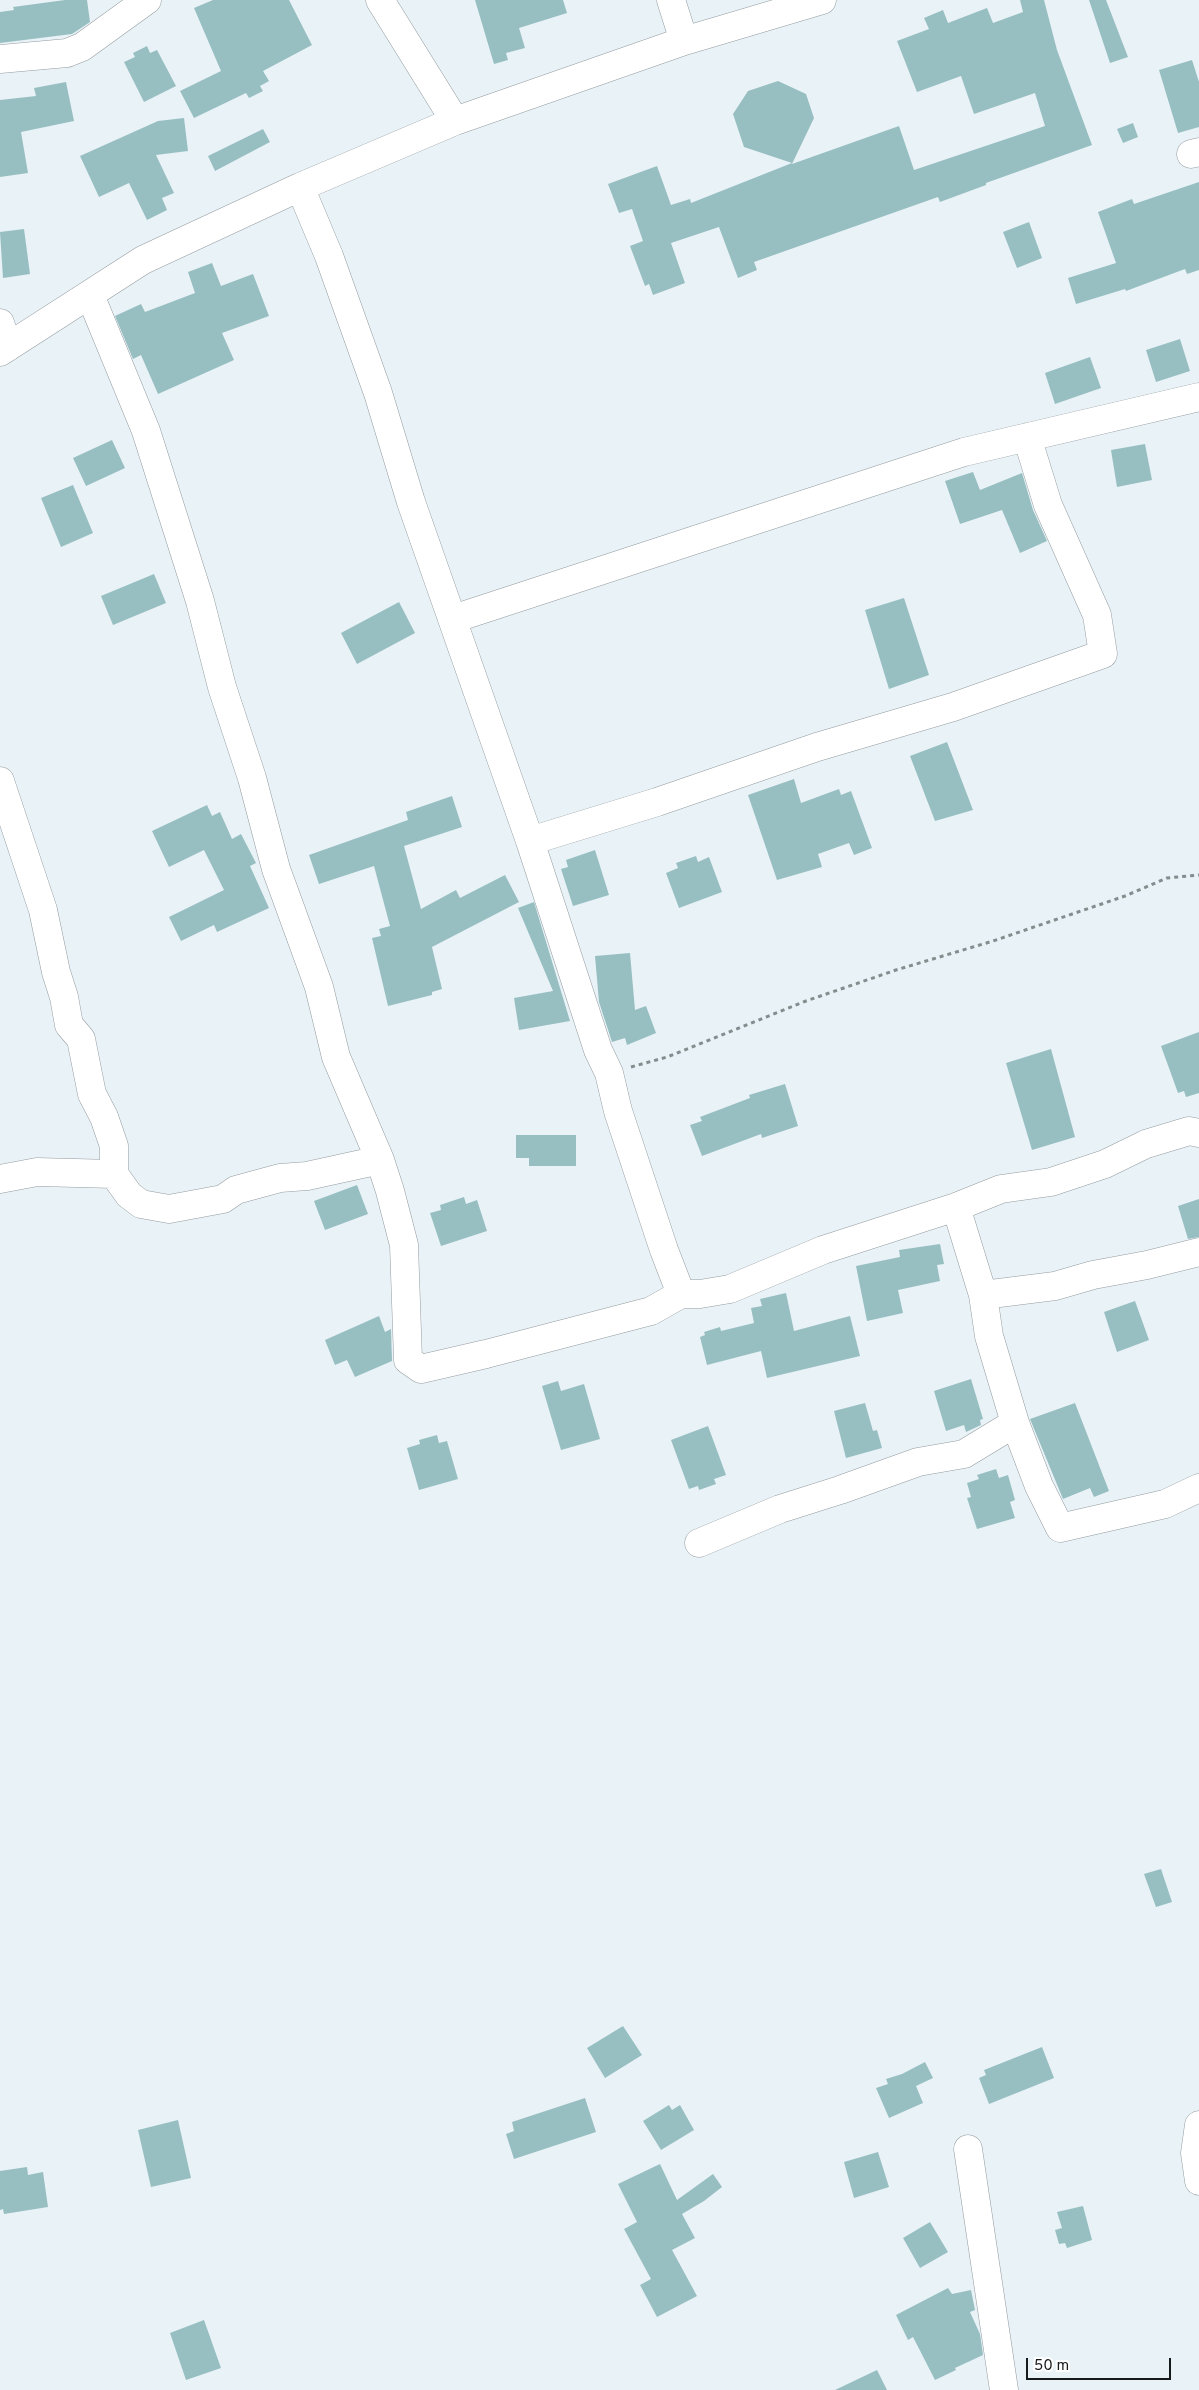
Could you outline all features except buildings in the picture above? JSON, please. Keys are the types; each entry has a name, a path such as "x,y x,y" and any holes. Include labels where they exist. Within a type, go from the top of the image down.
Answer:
{"street":[{"path":"0,60 68,53 82,47 147,0"},
{"path":"380,0 455,120"},
{"path":"671,0 684,41"},
{"path":"2,341 90,296 143,260 300,187 455,120 684,41 822,0"},
{"path":"300,187 329,256 378,393 412,502 530,840 598,1050 609,1072 618,1111 681,1294"},
{"path":"90,296 146,432 200,601 222,687 252,778 276,869 319,987 336,1057 380,1160 404,1245 408,1360 421,1369 651,1311 681,1294 700,1294 730,1289 823,1250 956,1207 1001,1189 1051,1182 1105,1164 1146,1144 1189,1131 1199,1133"},
{"path":"453,618 964,452 1199,397"},
{"path":"530,840 657,802 817,747 952,707 1103,654 1097,615 1048,505 1028,437"},
{"path":"0,781 43,910 69,1025 81,1039 92,1094 104,1117 114,1146 114,1174 129,1195 141,1204 169,1210 223,1199 236,1190 280,1178 306,1176 380,1160"},
{"path":"0,1178 37,1172 114,1174"},
{"path":"956,1207 983,1296 989,1336 1015,1424 1039,1486 1060,1528 1165,1504 1199,1488"},
{"path":"983,1296 1055,1286 1093,1275 1147,1265 1199,1252"},
{"path":"699,1544 780,1509 918,1462 964,1454 1015,1424"},
{"path":"1199,2125 1195,2153 1199,2181"},
{"path":"968,2149 1004,2390"}],"path":[{"path":"609,1072 667,1057 806,1001 896,970 994,942 1125,896 1167,878 1199,875"}]}
